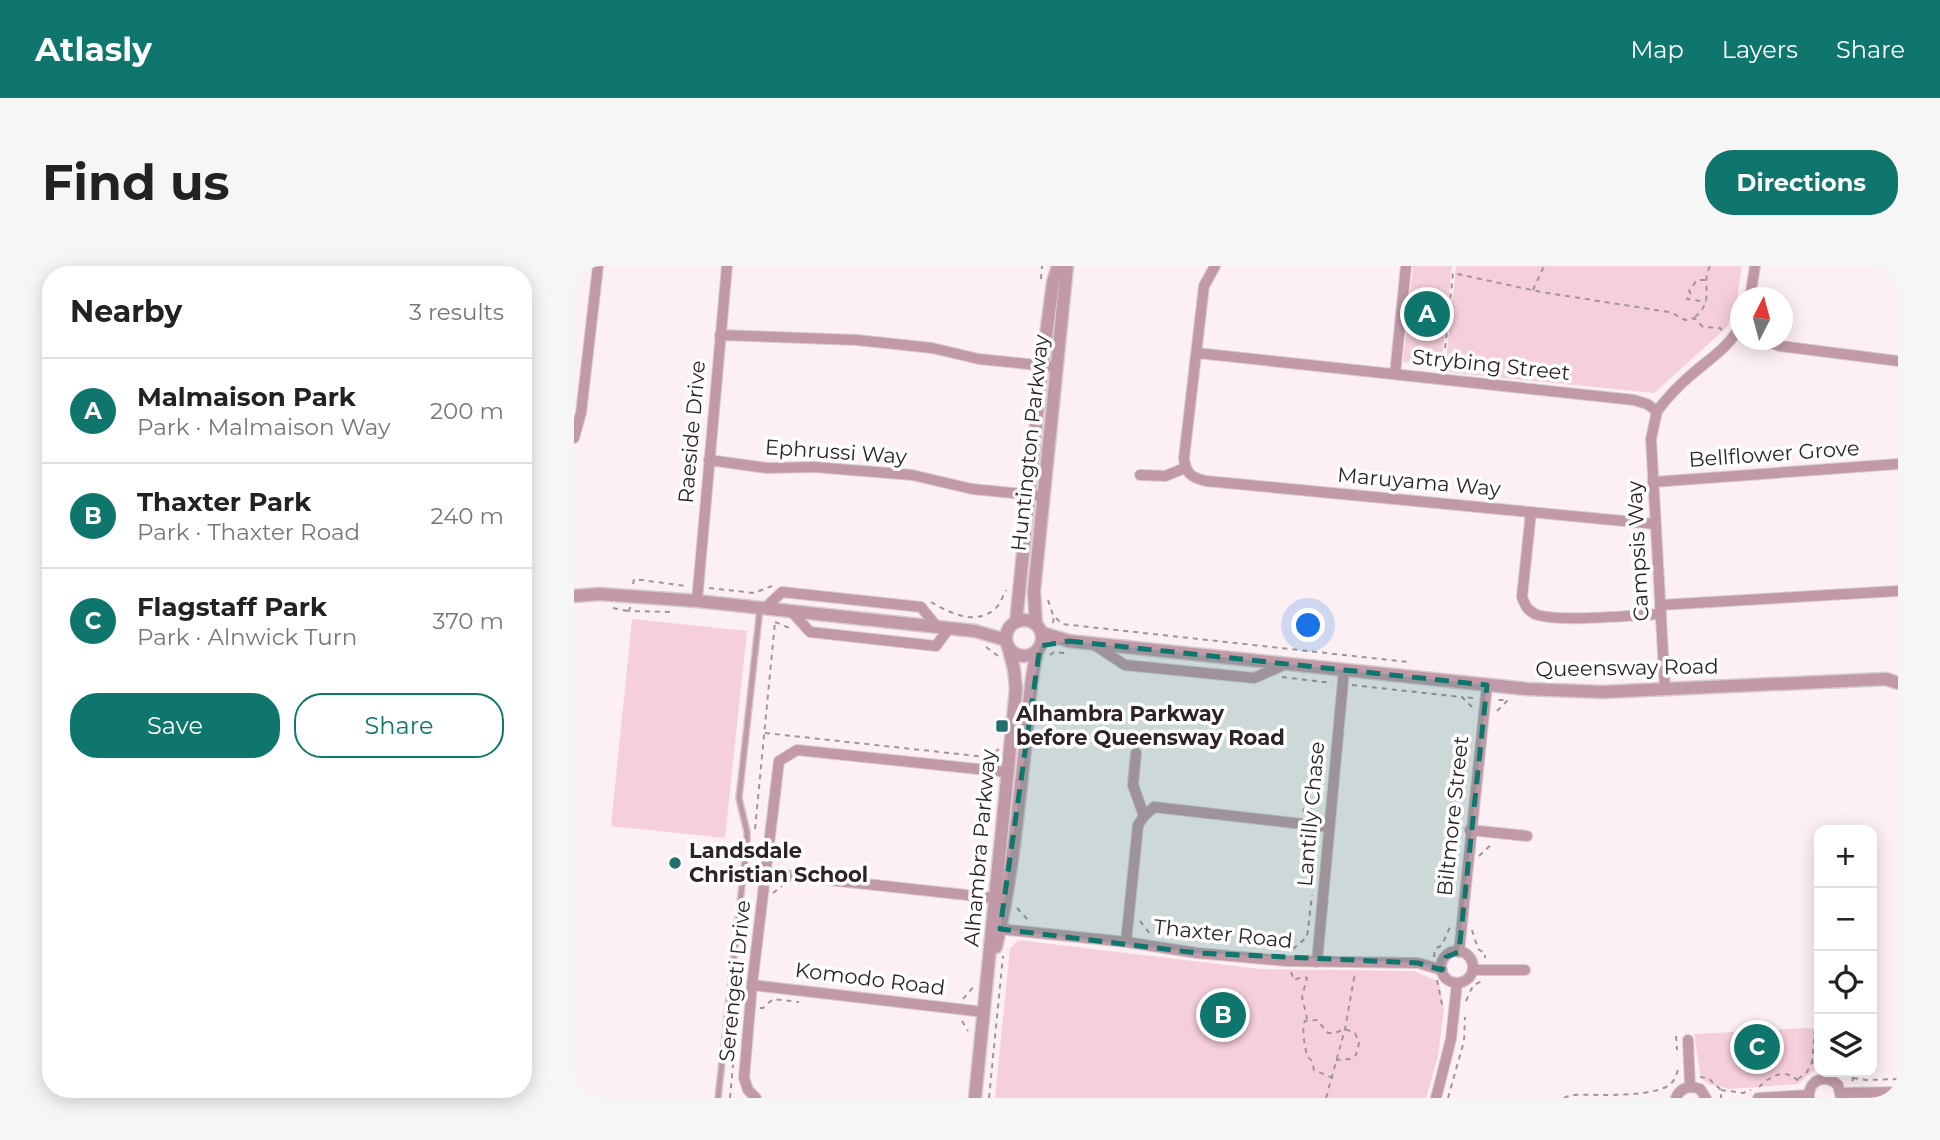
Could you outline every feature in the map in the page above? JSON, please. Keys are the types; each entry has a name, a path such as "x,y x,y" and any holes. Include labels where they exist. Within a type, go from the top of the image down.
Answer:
{"street":[{"path":"574,438 581,413 598,266"},
{"name":"Raeside Drive","path":"697,601 727,266"},
{"name":"Huntington Parkway","path":"1014,623 1042,366 1053,282 1058,266"},
{"name":"Huntington Parkway","path":"1044,644 1034,591 1067,266"},
{"path":"1140,475 1165,476 1185,468 1205,286 1215,266"},
{"path":"1395,373 1406,266"},
{"path":"1752,287 1755,266"},
{"path":"720,335 857,340 932,348 979,359 1056,367"},
{"path":"1657,411 1669,396 1730,340"},
{"path":"1793,348 1898,361"},
{"name":"Strybing Street","path":"1197,353 1634,400 1657,411"},
{"name":"Campsis Way","path":"1657,411 1651,439 1665,689"},
{"name":"Ephrussi Way","path":"709,460 767,468 835,468 912,475 972,489 1043,496"},
{"name":"Bellflower Grove","path":"1653,482 1898,464"},
{"name":"Maruyama Way","path":"1185,468 1193,478 1206,481 1655,524"},
{"path":"1531,512 1522,597 1526,607 1535,614 1553,618 1898,591"},
{"path":"762,609 782,593 921,607 943,628"},
{"path":"574,596 599,594 697,601 975,631 1007,643 1016,654 1022,656 1034,653 1044,644 1026,620 975,631"},
{"path":"792,612 810,632 936,646 943,628"},
{"path":"1007,643 1007,632 1014,623"},
{"name":"Alhambra Parkway","path":"975,1098 1016,689 1007,643"},
{"name":"Queensway Road","path":"1044,644 1068,647 1093,644 1487,685 1602,692 1892,681 1898,673"},
{"name":"Alhambra Parkway","path":"989,971 1000,929 1012,861 1030,692 1044,644"},
{"name":"Lantilly Chase","path":"1317,962 1344,670"},
{"name":"Biltmore Street","path":"1459,952 1487,685"},
{"name":"Serengeti Drive","path":"756,1098 748,1090 744,1078 752,985 779,761 797,750 1006,772"},
{"path":"1136,753 1133,785 1143,816"},
{"path":"1126,942 1138,825 1143,816 1154,807 1329,827"},
{"path":"1470,830 1527,836"},
{"path":"765,873 993,898"},
{"name":"Thaxter Road","path":"1000,929 1126,942 1198,953 1291,961 1418,963 1439,974"},
{"path":"1459,952 1468,956 1473,970 1469,978 1457,983 1439,974 1446,957 1459,952"},
{"path":"1473,970 1525,970"},
{"path":"1436,1098 1451,1039 1457,983"},
{"name":"Komodo Road","path":"752,985 984,1012"},
{"path":"1688,1040 1690,1086"},
{"path":"1758,1098 1806,1096 1812,1084 1823,1077"},
{"path":"1829,1077 1835,1082 1841,1096 1898,1092"},
{"path":"1676,1098 1681,1090 1690,1086 1700,1089 1706,1098"}],"lane":[{"path":"718,1098 747,841 739,798 762,609"}],"path":[{"path":"1533,290 1544,266"},
{"path":"1442,373 1453,273 1533,290 1669,312 1688,321 1694,318 1707,302 1705,280 1710,266"},
{"path":"1705,280 1697,280 1689,290 1691,294 1687,299 1707,302"},
{"path":"1694,318 1703,327 1720,328 1727,335 1723,337"},
{"path":"1068,647 1054,652 1044,644 1054,616 1062,624 1408,662"},
{"path":"1281,677 1462,697"},
{"path":"1326,682 1332,693"},
{"path":"764,733 987,757"},
{"path":"1317,843 1306,831 1301,831 1304,809 1308,810 1322,799"},
{"path":"1313,884 1307,937 1293,949 1291,976 1294,980 1307,978 1302,997 1307,1018 1302,1032 1306,1053 1314,1070 1333,1078"},
{"path":"1016,907 1029,921 1028,932"},
{"path":"1138,919 1151,933 1150,945"},
{"path":"989,1098 1004,947"},
{"path":"1326,1098 1345,1029 1356,971"},
{"path":"1439,974 1443,1012"},
{"path":"750,1007 763,1008 773,999 800,1002"},
{"path":"1304,1023 1317,1020 1328,1033 1345,1029 1355,1033 1359,1043 1358,1053 1350,1059 1336,1060"},
{"path":"1676,1036 1678,1058"},
{"path":"1797,1080 1807,1072 1814,1055"},
{"path":"1564,1098 1644,1092 1663,1087 1675,1080 1678,1069"},
{"path":"1721,1090 1743,1093 1759,1087 1773,1075 1781,1073 1801,1082 1806,1096"},
{"path":"1853,1078 1898,1079"}],"highlighted area":[{"path":"1069,641 1487,685 1459,952 1446,957 1442,970 1418,963 1197,953 1000,929 1040,646"}],"shaded area":[{"path":"1413,266 1452,266 1441,367 1403,362"},
{"path":"1456,266 1742,266 1739,287 1730,287 1730,320 1727,327 1654,393 1445,372"},
{"path":"632,619 747,631 725,838 611,826"},
{"path":"1018,940 1260,969 1414,971 1439,982 1444,1010 1438,1056 1426,1098 995,1098 1010,949"},
{"path":"1814,1029 1814,1070 1798,1084 1730,1089 1708,1084 1701,1078 1694,1034"}],"place":[{"name":"Malmaison Park","path":"1427,314"},
{"name":"Alhambra Parkway before Queensway Road","path":"1002,726"},
{"name":"Landsdale Christian School","path":"675,863"},
{"name":"Thaxter Park","path":"1223,1015"},
{"name":"Flagstaff Park","path":"1757,1047"}]}
